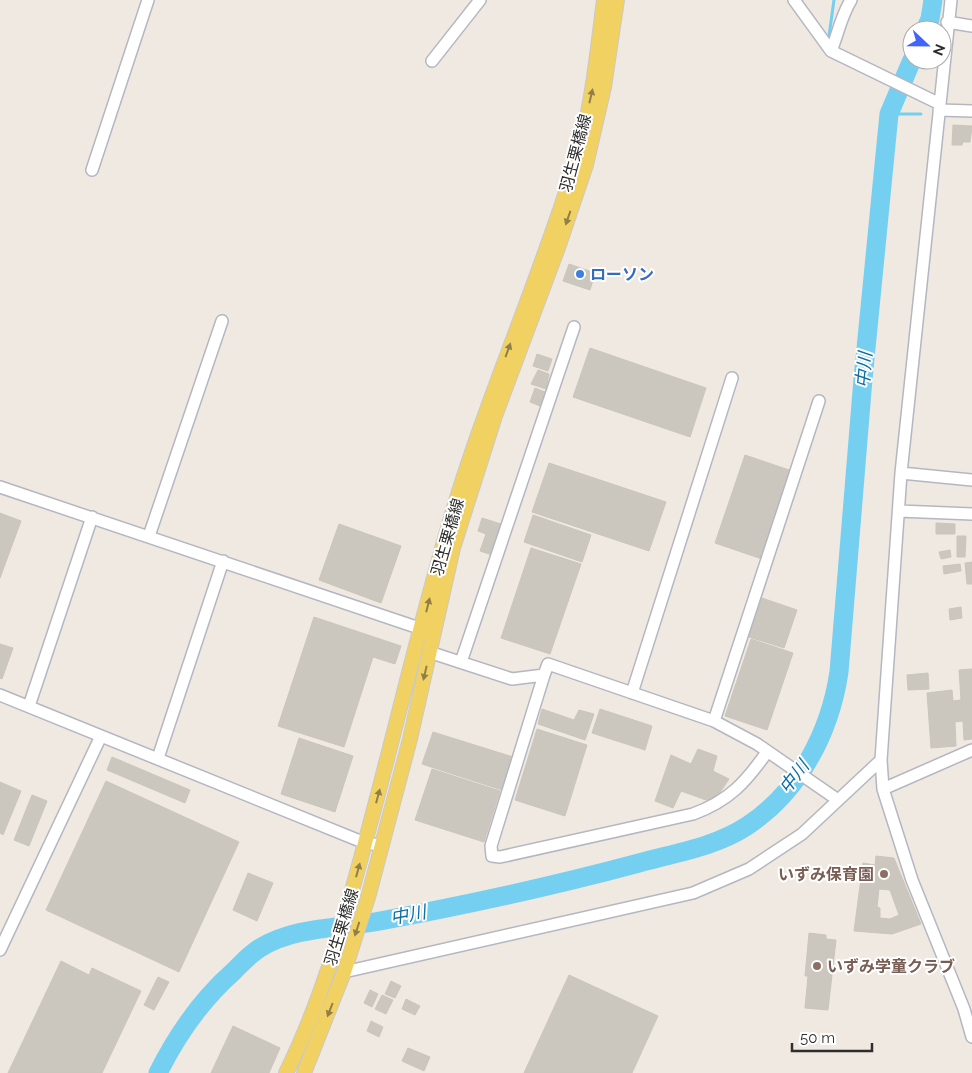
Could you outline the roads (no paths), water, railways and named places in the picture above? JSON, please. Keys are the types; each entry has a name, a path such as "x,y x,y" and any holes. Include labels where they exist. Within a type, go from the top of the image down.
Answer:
{"main road":[{"name":"羽生栗橋線","path":"286,1073 298,1048 328,968 350,897 448,528 484,414 576,158 594,81 604,0"},
{"name":"羽生栗橋線","path":"304,1073 345,968 369,894 380,844 410,739 453,548 495,416 559,245 586,166 604,88 617,0"}],"street":[{"path":"92,170 148,0"},
{"path":"432,61 480,0"},
{"path":"794,0 831,50 939,107 972,111"},
{"path":"831,50 842,16 851,0"},
{"path":"947,20 950,0"},
{"path":"952,23 972,26"},
{"path":"942,70 901,473 881,760 882,789 912,880 968,1009 972,1037"},
{"path":"149,536 222,321"},
{"path":"461,662 574,327"},
{"path":"632,693 732,378"},
{"path":"714,721 819,401"},
{"path":"901,473 972,480"},
{"path":"0,488 149,536 422,629"},
{"path":"898,512 972,514"},
{"path":"29,706 92,517"},
{"path":"158,758 223,561"},
{"path":"430,652 512,679 544,675"},
{"path":"768,752 737,790 714,806 693,814 500,857 492,856 491,846 548,664 714,721 768,752 825,793 838,800"},
{"path":"0,695 365,843 380,844"},
{"path":"0,950 101,736"},
{"path":"882,789 972,750"},
{"path":"345,968 692,893 749,869 802,834 881,760"}],"waterway":[{"path":"829,36 834,0"},
{"name":"中川","path":"930,20 933,0"},
{"name":"中川","path":"158,1073 182,1031 201,1005 249,956 274,941 318,929 365,924 509,895 694,849 722,839 747,826 766,812 797,778 820,738 835,694 839,672 863,379 889,114 908,70"},
{"path":"889,114 921,114"}],"place":[{"name":"ローソン","path":"580,274"},
{"name":"いずみ保育園","path":"884,874"},
{"name":"いずみ学童クラブ","path":"817,966"}]}
